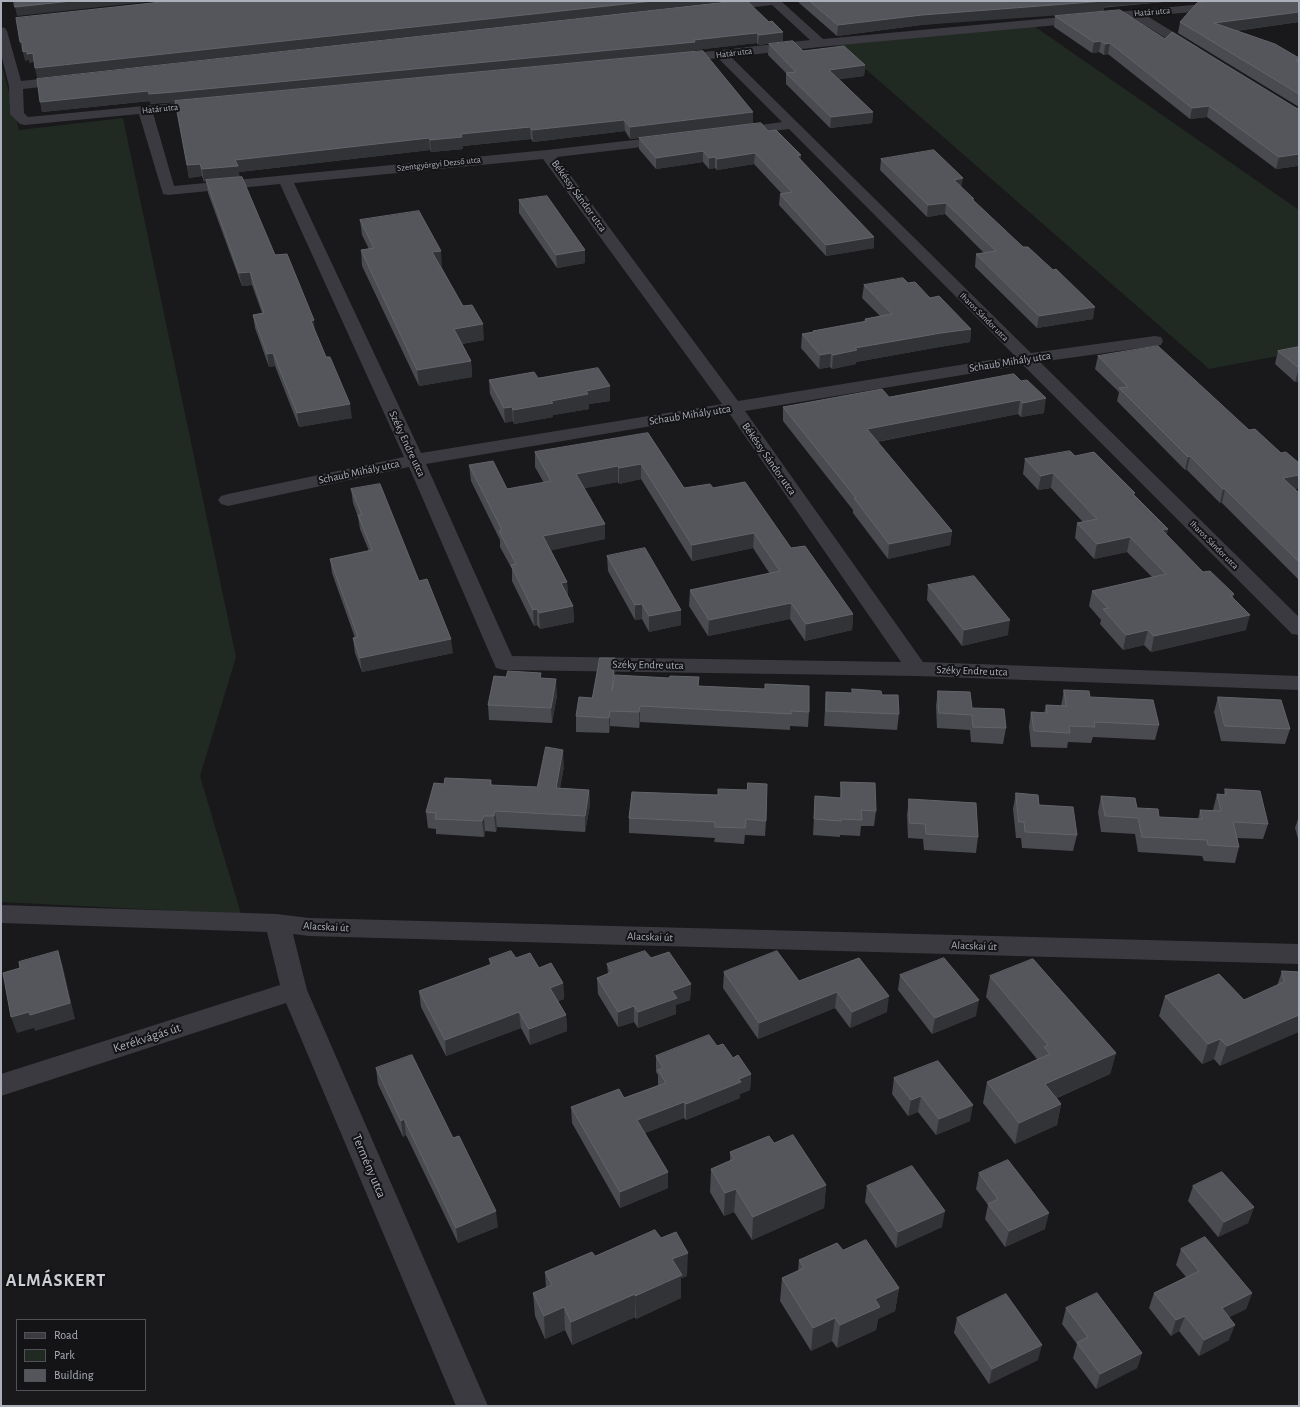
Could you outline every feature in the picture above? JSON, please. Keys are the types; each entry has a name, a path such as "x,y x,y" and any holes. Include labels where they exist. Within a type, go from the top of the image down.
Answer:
{"street":[{"path":"711,8 775,1 820,43"},
{"name":"Határ utca","path":"667,60 820,43 1275,1"},
{"path":"1135,14 1207,58"},
{"path":"4,25 16,86 79,79"},
{"name":"Iharos Sándor utca","path":"722,55 1299,629"},
{"name":"Határ utca","path":"16,86 17,114 25,121 217,103"},
{"name":"Szentgyörgyi Dezső utca","path":"146,110 168,191 548,154 682,138"},
{"path":"721,134 792,126"},
{"name":"Békéssy Sándor utca","path":"548,154 734,408 917,669"},
{"name":"Széky Endre utca","path":"285,180 415,460 504,663 917,669 1299,683"},
{"name":"Schaub Mihály utca","path":"228,500 415,460 1026,359 1155,341"},
{"name":"Alacskai út","path":"1,914 277,923 325,927 1299,954"},
{"name":"Termény utca","path":"277,923 294,990 472,1406"},
{"name":"Kerékvágás út","path":"1,1085 294,990"}],"green space":[{"path":"1034,26 1299,210 1299,352 1209,369 838,45"},
{"path":"1,62 19,130 123,118 236,657 200,776 241,914 1,902"}],"building":[{"path":"14,1 72,1 15,7"},
{"path":"171,1 653,1 35,68 33,53 27,54 27,51 23,52 16,18"},
{"path":"747,1 769,22 772,21 783,32 759,35 757,33 694,40 695,42 174,92 149,94 148,91 40,102 37,79"},
{"path":"810,1 1105,1 922,15 838,25"},
{"path":"1220,1 1299,1 1299,12 1214,23 1275,44 1299,58 1299,60 1296,60 1299,62 1299,94 1180,22 1197,3"},
{"path":"1120,10 1165,39 1172,32 1299,109 1299,154 1279,157 1209,106 1192,108 1110,43 1105,44 1101,41 1094,42 1055,16"},
{"path":"793,41 803,51 844,46 865,65 829,70 873,112 831,117 786,73 796,72 769,44"},
{"path":"703,51 753,112 630,127 624,120 532,130 530,127 461,134 462,137 430,140 429,138 235,160 238,166 202,169 200,164 187,165 175,101"},
{"path":"761,123 768,131 776,130 801,155 797,156 874,237 826,245 780,194 792,192 755,153 717,159 715,157 709,158 703,151 656,158 639,138"},
{"path":"934,150 963,178 954,180 974,199 972,199 1023,247 1028,247 1053,270 1056,269 1095,307 1039,316 976,254 996,251 946,203 928,205 881,159"},
{"path":"242,177 275,255 287,254 314,320 311,321 326,357 330,357 350,404 297,413 273,353 267,354 253,315 264,313 250,272 239,273 206,180"},
{"path":"547,196 585,250 556,255 519,200"},
{"path":"419,211 441,251 432,252 463,306 472,305 483,324 454,329 471,361 417,370 361,250 374,248 360,220"},
{"path":"903,278 908,283 915,282 930,298 939,296 971,329 855,348 857,350 833,355 831,353 820,355 802,334 867,321 865,319 892,314 864,285"},
{"path":"1158,346 1249,430 1255,429 1281,453 1286,452 1299,463 1299,475 1283,478 1299,493 1299,562 1225,489 1223,489 1190,456 1188,457 1119,388 1128,387 1098,356"},
{"path":"1299,347 1299,368 1278,351"},
{"path":"598,368 610,386 586,391 588,394 551,401 553,403 513,410 512,407 504,408 489,380 534,372 538,378"},
{"path":"1014,374 1021,381 1027,380 1046,398 1023,403 1020,400 867,429 952,531 889,544 854,498 856,498 783,407 882,389 889,397"},
{"path":"648,433 684,488 710,484 713,488 745,482 791,548 805,546 853,614 806,624 791,603 709,620 690,590 780,571 754,533 692,545 641,464 619,468 618,466 576,474 605,524 543,536 567,582 561,583 573,606 539,613 537,609 533,610 511,565 516,564 499,531 502,530 469,465 493,461 507,489 551,481 535,452"},
{"path":"1070,451 1075,456 1094,452 1168,529 1162,530 1203,572 1210,571 1234,594 1230,595 1250,615 1154,636 1148,630 1126,635 1103,609 1108,608 1092,591 1166,574 1130,537 1097,544 1077,523 1097,519 1053,473 1041,476 1025,459"},
{"path":"380,484 419,581 427,579 451,639 360,658 353,638 358,637 330,559 372,550 358,515 362,515 351,489"},
{"path":"645,548 681,610 649,616 642,604 635,605 607,556"},
{"path":"974,576 1010,620 964,630 928,585"},
{"path":"600,658 615,658 612,691 615,675 669,678 670,676 699,677 698,686 765,689 765,684 809,686 809,712 791,711 791,714 640,706 639,712 610,711 609,718 576,716 579,697 592,698"},
{"path":"508,671 541,673 540,678 556,679 551,708 488,705 494,676 506,677"},
{"path":"852,689 881,691 882,695 898,695 899,714 826,711 826,692 852,693"},
{"path":"1064,690 1089,691 1090,697 1153,700 1159,725 1094,722 1095,727 1069,726 1070,733 1034,731 1031,712 1047,713 1046,705 1066,706"},
{"path":"938,691 970,692 972,708 1004,709 1006,728 973,727 972,715 939,713"},
{"path":"1218,697 1281,700 1290,729 1225,726"},
{"path":"546,747 563,750 556,788 589,790 585,816 495,811 494,816 484,816 482,821 435,819 436,813 426,812 434,783 444,784 445,778 491,780 490,785 537,787"},
{"path":"841,782 875,783 876,811 861,810 862,820 841,819 841,821 814,819 815,796 841,798"},
{"path":"748,783 767,784 766,821 746,819 745,828 715,827 715,822 629,818 632,792 718,795 718,789 747,790"},
{"path":"1225,789 1260,791 1268,824 1233,822 1239,847 1208,845 1207,840 1142,837 1138,818 1105,816 1101,796 1135,798 1137,808 1158,809 1159,817 1202,819 1200,810 1221,811 1217,794 1226,795"},
{"path":"1016,793 1038,795 1039,805 1073,807 1077,835 1025,832 1024,822 1019,822"},
{"path":"909,799 976,803 978,837 926,834 925,824 910,823"},
{"path":"58,951 70,1003 30,1015 29,1012 11,1017 3,973 20,968 19,962"},
{"path":"511,951 516,958 530,953 539,968 551,963 563,983 550,988 566,1015 529,1029 519,1012 445,1040 419,991 492,964 489,959"},
{"path":"645,951 651,958 669,952 691,984 672,991 677,998 638,1012 634,1006 618,1012 597,978 612,972 607,964"},
{"path":"777,951 799,981 859,958 889,996 852,1012 837,992 759,1023 724,972"},
{"path":"944,958 979,1000 935,1018 900,975"},
{"path":"1033,959 1116,1053 1045,1084 1061,1104 1019,1123 987,1082 1050,1054 1044,1047 1048,1045 990,976"},
{"path":"1282,971 1299,972 1299,1015 1227,1046 1220,1039 1208,1044 1165,996 1219,974 1244,1000 1284,982"},
{"path":"709,1035 717,1046 723,1044 733,1058 738,1055 751,1074 739,1079 741,1082 686,1104 684,1102 637,1120 668,1172 620,1192 571,1107 619,1089 624,1098 666,1083 658,1070 663,1068 656,1056"},
{"path":"412,1055 453,1138 459,1136 496,1211 456,1228 404,1119 401,1121 376,1068"},
{"path":"938,1061 973,1105 939,1119 921,1096 911,1100 894,1078"},
{"path":"793,1135 826,1185 753,1217 736,1189 725,1193 711,1169 734,1159 730,1152 769,1136 774,1143"},
{"path":"1008,1160 1049,1213 1009,1231 988,1204 998,1199 979,1173"},
{"path":"912,1166 945,1211 898,1232 867,1186"},
{"path":"1222,1172 1254,1207 1224,1222 1193,1186"},
{"path":"655,1230 661,1238 676,1232 688,1253 672,1259 682,1275 571,1322 564,1307 544,1316 533,1293 552,1285 545,1272 592,1252 595,1256"},
{"path":"1205,1237 1252,1293 1222,1308 1235,1325 1204,1340 1185,1316 1176,1320 1154,1293 1199,1271 1181,1249"},
{"path":"866,1240 899,1288 875,1299 880,1307 840,1325 835,1318 813,1328 782,1278 804,1268 799,1260 837,1243 843,1250"},
{"path":"1097,1293 1142,1353 1100,1374 1077,1343 1088,1337 1066,1308"},
{"path":"1006,1294 1042,1345 992,1369 957,1318"}],"district":[{"name":"ALMÁSKERT","path":"56,1281"}]}
